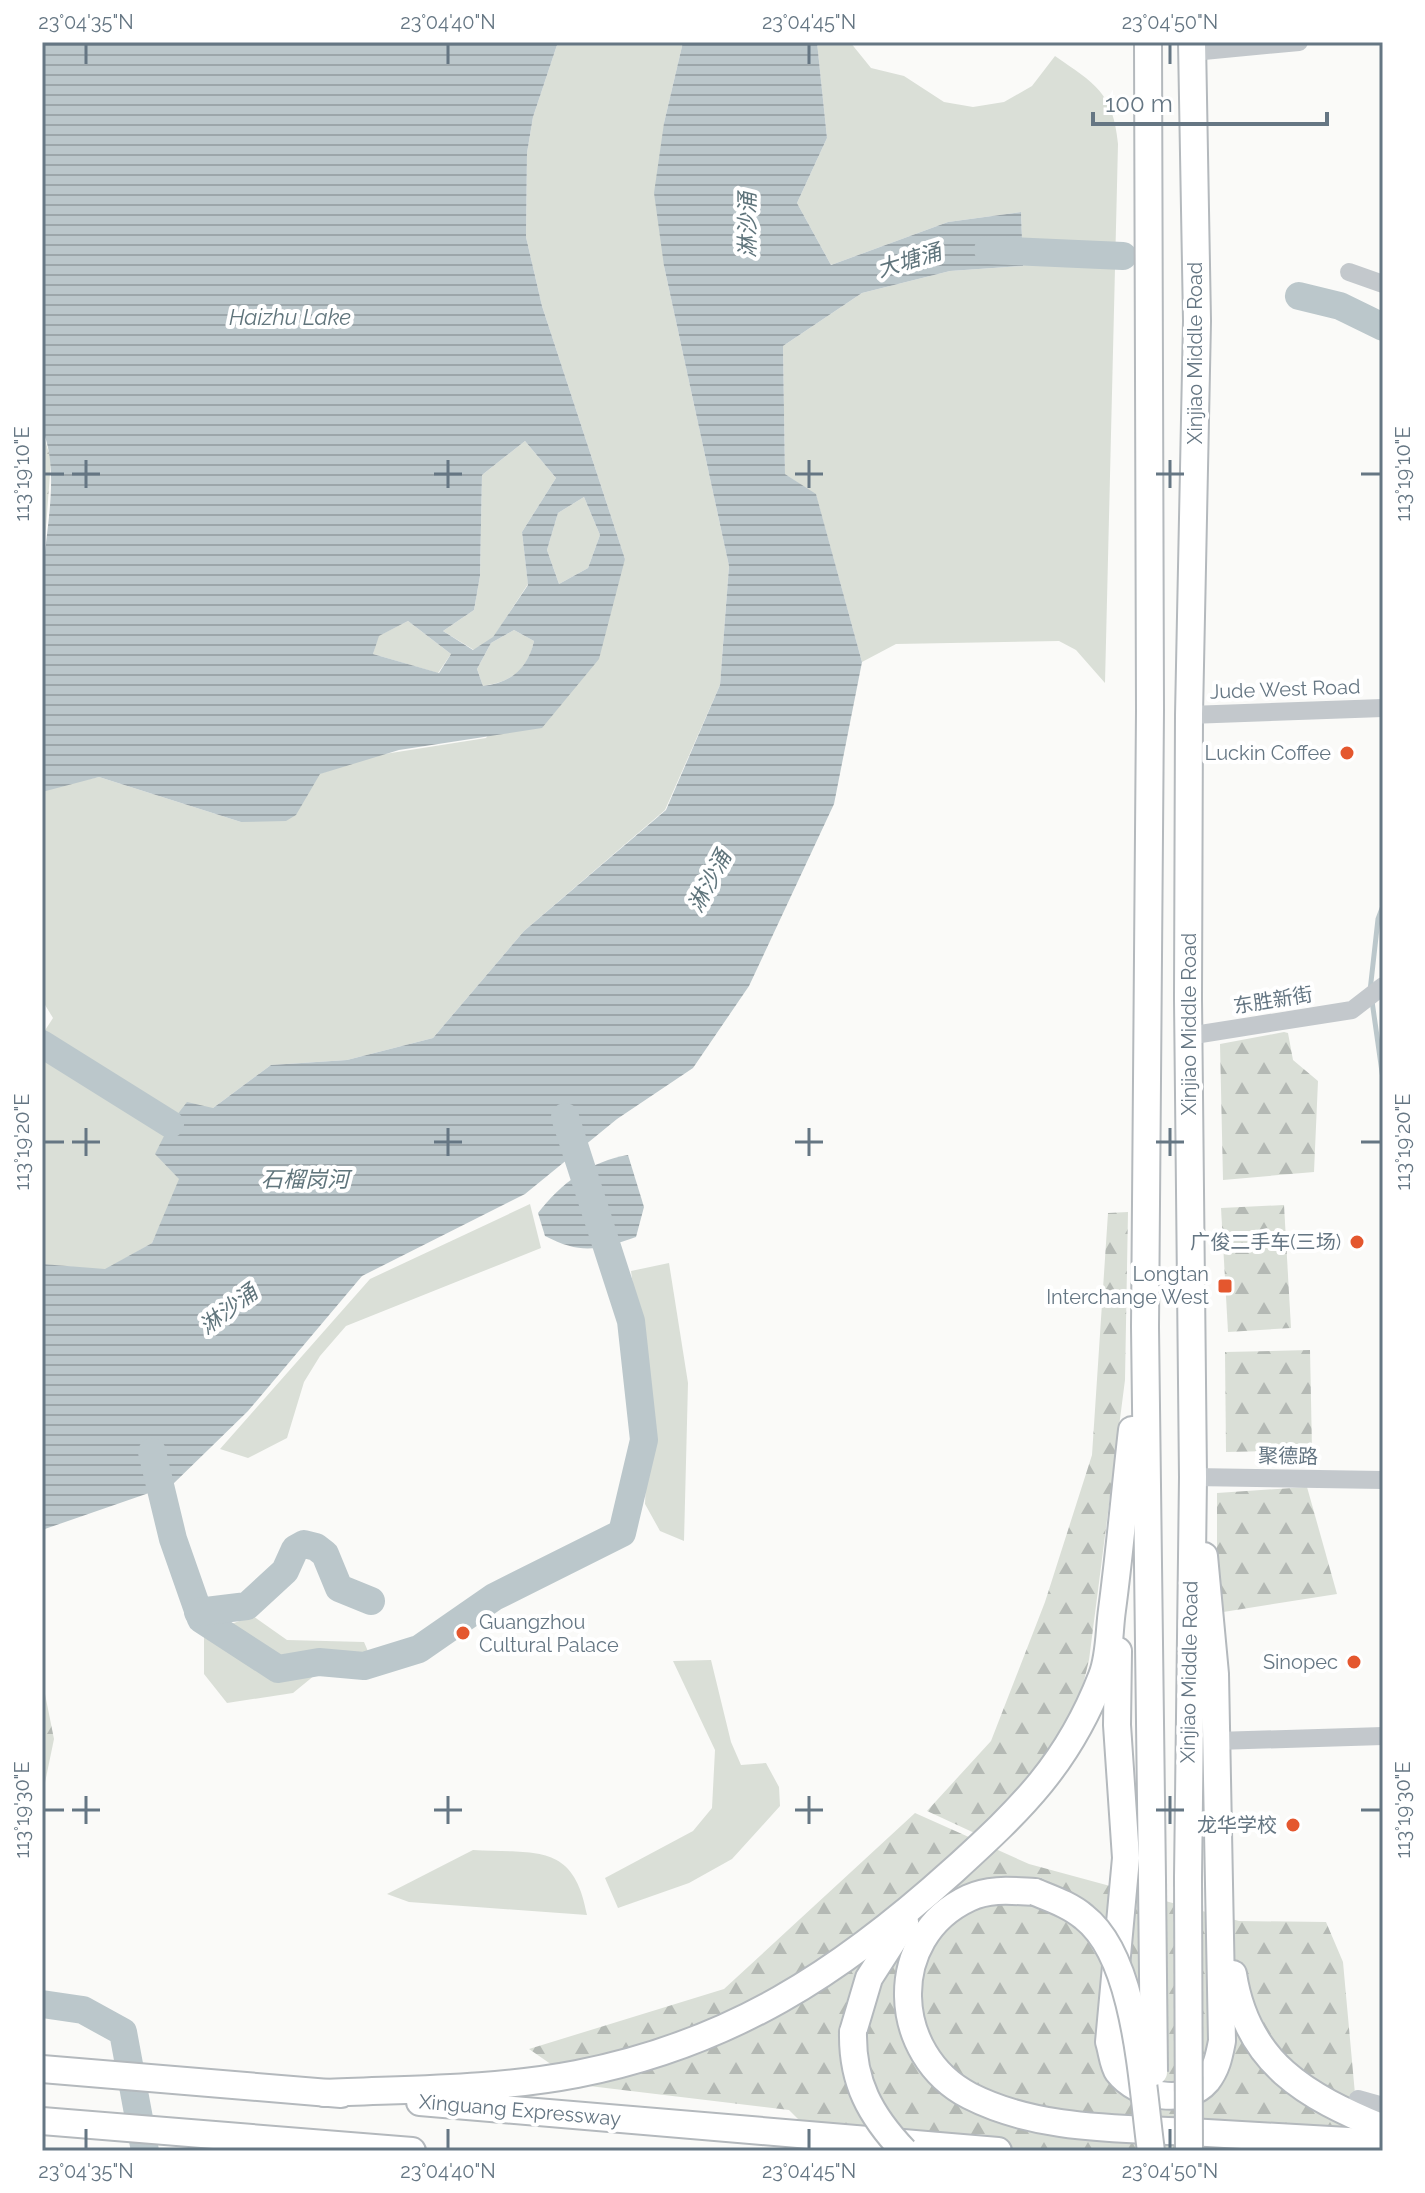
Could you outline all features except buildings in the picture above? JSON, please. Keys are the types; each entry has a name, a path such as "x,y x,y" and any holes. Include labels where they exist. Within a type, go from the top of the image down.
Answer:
{"highway":[{"name":"Xinjiao Middle Road","path":"1148,42 1151,663 1145,1327 1153,2151"},
{"name":"Xinjiao Middle Road","path":"1189,2151 1188,1878 1193,1477 1188,1036 1189,715 1197,321 1192,47"},
{"path":"324,2093 489,2085 562,2075 688,2044 748,2019 806,1987 924,1897 1049,1777 1080,1728 1104,1672 1145,1327"},
{"path":"1123,1512 1117,1725 1126,1858 1109,2042 1117,2071 1147,2093 1188,2093 1205,2084 1217,2065 1222,2041 1216,1741 1209,1595 1193,1477"},
{"path":"1217,1841 1226,1929 1242,2014 1275,2066 1296,2085 1324,2103 1383,2128"},
{"path":"1153,2151 1128,2002 1117,1967 1103,1938 1086,1918 1035,1892 1003,1890 971,1896 945,1912 927,1929 915,1951 908,1975 907,2005 915,2036 929,2062 949,2082 1007,2111 1051,2121 1101,2128 1383,2143"},
{"path":"904,2151 871,2112 859,2087 853,2060 853,2032 869,1978 924,1897"},
{"name":"Xinguang Expressway","path":"42,2069 998,2151"},
{"path":"42,2121 412,2151"},
{"path":"308,2143 349,2151"}],"street":[{"path":"1192,47 1299,42"},
{"path":"1349,272 1383,284"},
{"name":"Jude West Road","path":"1189,715 1383,708"},
{"name":"东胜新街","path":"1188,1036 1352,1010 1382,988"},
{"name":"聚德路","path":"1193,1477 1383,1480"},
{"path":"1216,1741 1383,1736"},
{"path":"1358,2099 1383,2106"}],"green space":[{"path":"558,42 683,42 664,123 664,266 729,566 720,685 665,810 524,931 433,1038 347,1060 271,1065 213,1108 152,1243 105,1270 42,1264 42,1035 53,1018 42,1000 42,792 45,788 99,777 241,822 319,774 372,756 486,738 625,559 542,306 526,237 527,153 533,117"},
{"path":"817,42 850,42 871,68 904,76 944,102 973,107 1004,102 1032,86 1055,56 1091,82 1112,112 1118,144 1105,683 1076,650 1059,641 896,644 862,662 816,495 785,474 783,346 862,293 950,271 1023,266 1021,212 948,222 831,265 797,203 827,138"},
{"path":"42,429 51,460 42,582"},
{"path":"525,441 556,478 522,532 528,584 493,638 474,650 443,631 474,610 480,576 482,475"},
{"path":"584,497 600,535 588,568 559,584 547,550 558,513"},
{"path":"408,621 451,654 438,673 373,654 378,636"},
{"path":"514,630 534,641 528,659 510,677 483,686 477,669 491,643"},
{"path":"1288,1033 1293,1060 1318,1081 1314,1172 1223,1180 1220,1044"},
{"path":"530,1204 541,1248 346,1326 320,1356 304,1382 287,1438 248,1458 220,1449 370,1279"},
{"path":"1284,1205 1291,1328 1228,1332 1221,1208"},
{"path":"1128,1212 1125,1380 1089,1660 1071,1734 981,1836 927,1811 991,1741 1045,1602 1092,1455 1108,1213"},
{"path":"669,1263 688,1383 684,1541 660,1531 645,1504 649,1406 631,1271"},
{"path":"1310,1350 1312,1450 1226,1452 1225,1352"},
{"path":"1307,1487 1337,1594 1217,1613 1217,1493"},
{"path":"253,1616 287,1640 364,1642 378,1675 315,1675 293,1693 227,1703 204,1674 204,1634"},
{"path":"711,1660 731,1742 741,1765 766,1763 779,1787 780,1806 732,1859 689,1883 618,1908 605,1878 693,1831 712,1808 715,1750 673,1661"},
{"path":"42,1679 54,1739 42,1797"},
{"path":"915,1813 1029,1864 1239,1921 1326,1922 1343,1962 1356,2105 1383,2151 830,2151 789,2110 581,2085 529,2049 724,1989"},
{"path":"473,1850 532,1853 561,1863 572,1874 581,1891 587,1915 409,1902 387,1894"}],"water":[{"name":"Haizhu Lake","path":"42,42 558,42 533,117 527,153 526,237 542,306 625,559 599,659 542,728 399,750 320,774 296,815 286,821 241,822 99,777 42,792 42,588 51,466 42,429","holes":["525,441 556,478 522,532 528,585 493,637 473,650 443,631 474,610 480,576 482,475","584,497 600,535 588,568 559,584 547,550 558,513","408,621 451,654 439,673 373,654 379,636","514,630 534,641 527,659 517,672 502,682 483,686 477,669 491,643"]},
{"name":"石榴岗河","path":"683,42 817,42 827,138 797,203 831,265 948,222 1021,212 1023,266 950,271 862,293 783,346 785,474 816,494 862,662 834,804 749,986 693,1068 617,1119 525,1194 362,1276 248,1411 172,1485 42,1530 42,1264 105,1269 152,1243 179,1179 155,1154 170,1124 187,1102 213,1108 271,1065 347,1060 433,1038 524,931 666,810 720,685 729,566 664,266 654,193 664,123"},
{"path":"628,1155 644,1207 636,1237 611,1245 580,1248 545,1236 538,1213 557,1192 589,1168"}],"waterway":[{"name":"大塘涌","path":"988,250 1123,256"},
{"name":"大塘涌","path":"1299,296 1340,306 1383,327"},
{"path":"1370,991 1378,919 1383,906"},
{"path":"1372,1001 1383,1079"},
{"path":"42,1044 170,1124"},
{"path":"152,1452 173,1539 201,1619 278,1669 319,1662 364,1666 419,1649 494,1597 622,1533 644,1440 631,1321 565,1117"},
{"path":"198,1612 247,1606 285,1571 295,1549 304,1544 316,1547 325,1554 339,1588 371,1601"},
{"path":"42,2004 83,2010 123,2032 145,2151"}],"place":[{"name":"Luckin Coffee","path":"1347,753"},
{"name":"广俊二手车(三场)","path":"1357,1242"},
{"name":"Longtan Interchange West","path":"1225,1286"},
{"name":"Guangzhou Cultural Palace","path":"463,1633"},
{"name":"Sinopec","path":"1354,1662"},
{"name":"龙华学校","path":"1293,1825"}],"water label":[{"name":"淋沙涌","path":"747,225"},
{"name":"淋沙涌","path":"709,881"},
{"name":"淋沙涌","path":"228,1309"}]}
